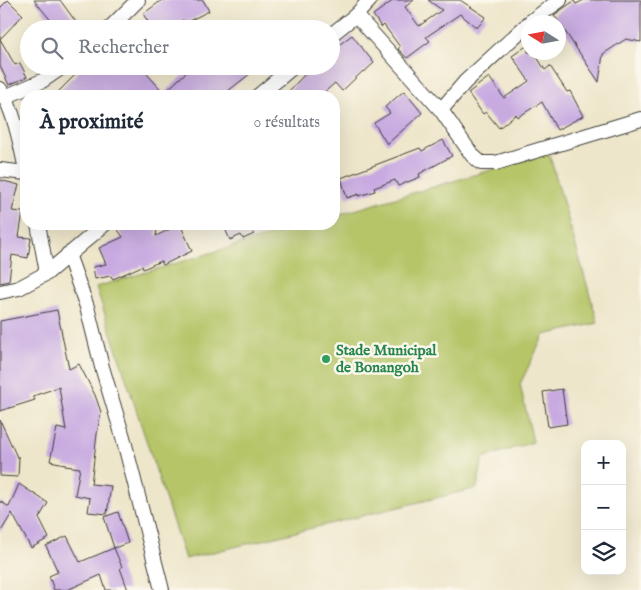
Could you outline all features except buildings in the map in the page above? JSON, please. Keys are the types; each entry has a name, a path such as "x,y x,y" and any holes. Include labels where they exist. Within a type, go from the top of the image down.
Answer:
{"street":[{"path":"118,20 138,0"},
{"path":"340,28 370,0"},
{"path":"540,15 560,0"},
{"path":"356,15 441,110 472,155 481,162 496,163 641,119"},
{"path":"441,110 465,82 521,30"},
{"path":"20,142 2,94 42,82 52,75"},
{"path":"265,90 283,75"},
{"path":"0,170 20,172"},
{"path":"39,230 47,273"},
{"path":"0,292 19,288 47,273 98,230"},
{"path":"68,254 87,307 162,590"}],"green space":[{"name":"Stade Municipal de Bonangoh","path":"549,153 598,323 544,335 520,384 533,442 483,458 477,488 185,559 96,287 288,230 340,230 340,214"}],"place":[{"name":"Stade Municipal de Bonangoh","path":"326,359"}]}
